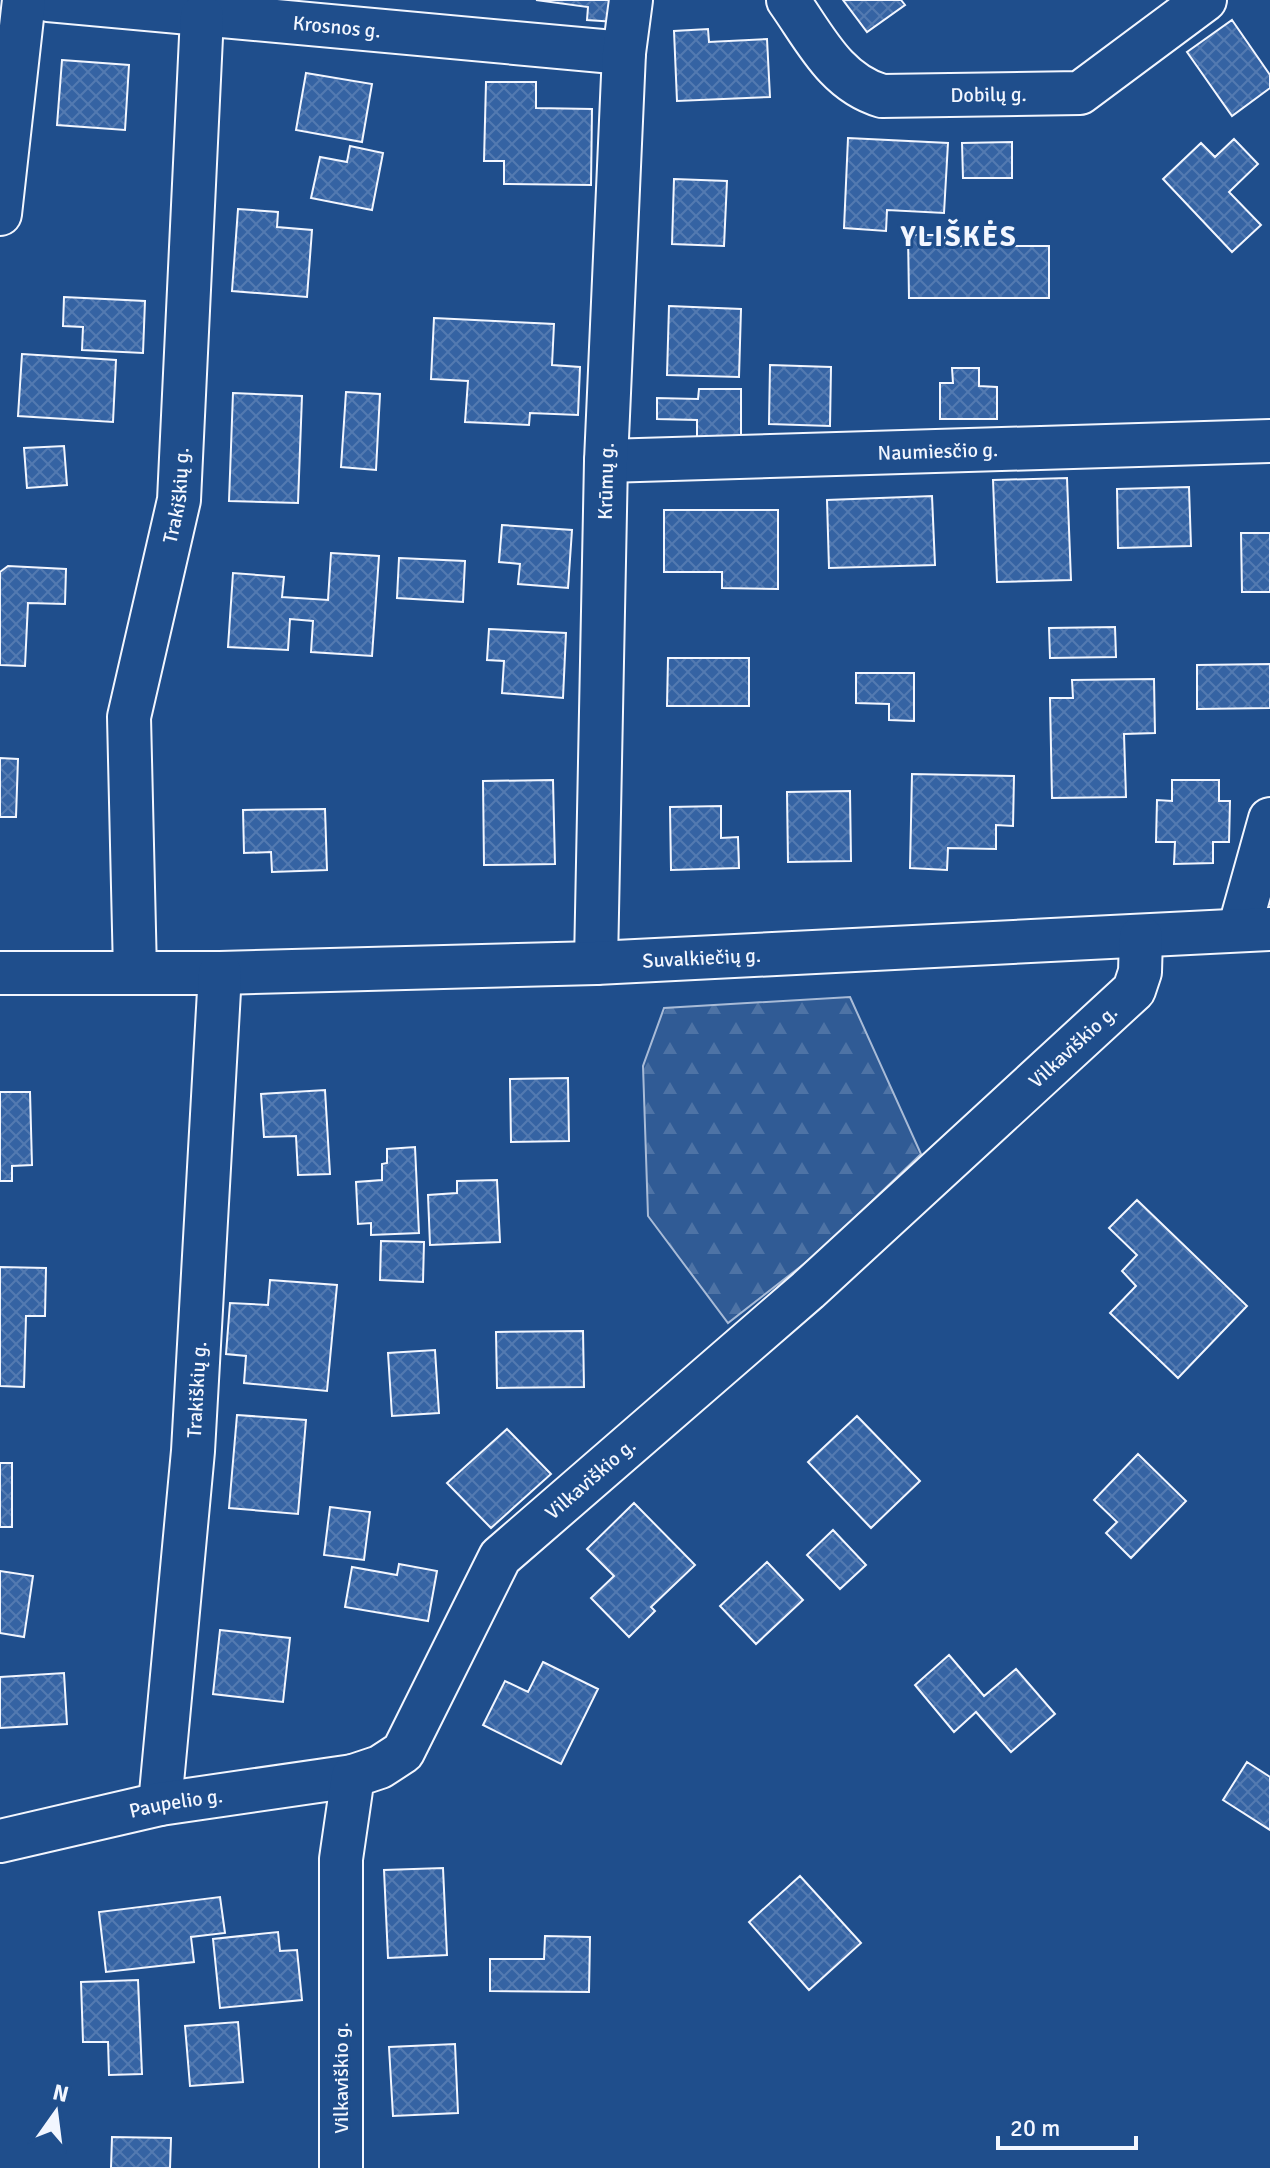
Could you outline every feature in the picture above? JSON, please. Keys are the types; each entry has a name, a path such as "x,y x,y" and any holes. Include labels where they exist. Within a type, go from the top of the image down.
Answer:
{"street":[{"path":"0,214 24,0"},
{"name":"Krosnos g.","path":"48,0 624,53"},
{"name":"Krūmų g.","path":"596,963 606,461 624,53 631,0"},
{"name":"Dobilų g.","path":"788,0 843,76 859,89 882,96 1080,93 1205,0"},
{"name":"Trakiškių g.","path":"135,972 129,717 179,500 202,16"},
{"name":"Naumiesčio g.","path":"606,461 1270,441"},
{"path":"1254,930 1270,819"},
{"name":"Suvalkiečių g.","path":"0,973 220,973 596,963 1254,930"},
{"name":"Vilkaviškio g.","path":"341,2168 341,1859 353,1776 380,1767 403,1752 500,1557 808,1290 1134,990 1140,972 1141,937"},
{"name":"Trakiškių g.","path":"160,1804 193,1451 220,973"},
{"name":"Paupelio g.","path":"9,1831 160,1804 353,1776"}],"green space":[{"path":"850,997 921,1154 818,1253 728,1323 648,1216 643,1066 664,1008"}],"building":[{"path":"536,0 618,0 616,22 587,20 588,7"},
{"path":"843,0 901,0 905,5 867,32"},
{"path":"1232,20 1270,75 1270,88 1232,116 1187,52"},
{"path":"708,29 709,42 767,39 770,97 677,101 674,31"},
{"path":"62,60 129,65 125,130 57,125"},
{"path":"306,73 372,84 362,142 296,130"},
{"path":"486,82 536,82 536,108 592,109 591,185 504,184 504,161 484,161"},
{"path":"848,138 948,143 944,213 887,210 886,231 844,228"},
{"path":"1234,139 1258,164 1229,192 1261,225 1232,252 1163,179 1201,143 1215,157"},
{"path":"1012,142 1012,178 963,178 962,143"},
{"path":"350,146 383,153 372,210 311,198 320,157 347,162"},
{"path":"674,179 727,181 724,246 672,244"},
{"path":"238,209 278,212 277,227 312,230 307,297 232,291"},
{"path":"908,235 945,235 945,246 1049,246 1049,298 909,298"},
{"path":"64,297 145,301 143,353 82,350 83,327 63,326"},
{"path":"669,306 741,309 739,377 667,375"},
{"path":"434,318 554,324 552,365 580,367 578,415 530,413 529,425 465,422 468,381 431,379"},
{"path":"22,354 116,360 113,422 18,416"},
{"path":"770,365 831,367 830,426 769,424"},
{"path":"952,368 979,368 979,386 997,387 997,419 940,419 940,383 953,383"},
{"path":"699,389 741,389 741,440 697,440 697,420 657,419 657,398 698,399"},
{"path":"346,392 380,394 376,470 341,467"},
{"path":"233,393 302,396 298,503 229,501"},
{"path":"64,446 67,485 27,488 24,448"},
{"path":"1067,478 1071,580 997,582 993,480"},
{"path":"1189,487 1191,546 1118,548 1117,489"},
{"path":"932,496 935,565 829,568 827,500"},
{"path":"664,510 778,510 778,589 722,588 722,572 664,572"},
{"path":"502,525 572,530 568,588 518,584 520,564 499,562"},
{"path":"1241,533 1270,533 1270,592 1242,592"},
{"path":"331,553 379,556 372,656 311,652 313,621 290,619 288,650 228,647 233,573 284,577 282,597 328,600"},
{"path":"399,558 465,561 463,602 397,598"},
{"path":"8,566 66,569 65,604 28,603 25,666 0,665 0,572"},
{"path":"1115,627 1116,657 1050,658 1049,628"},
{"path":"489,629 566,633 563,698 502,693 504,661 487,660"},
{"path":"668,658 749,658 749,706 667,706"},
{"path":"1270,664 1270,708 1197,709 1197,665"},
{"path":"856,673 914,673 914,721 889,720 889,704 856,703"},
{"path":"1154,679 1155,733 1124,734 1126,797 1052,798 1050,698 1073,698 1072,680"},
{"path":"0,758 18,759 16,817 0,817"},
{"path":"912,774 1014,776 1013,826 996,825 996,849 948,848 947,870 910,868"},
{"path":"553,780 555,864 484,865 483,781"},
{"path":"1172,780 1219,780 1219,801 1230,801 1229,842 1213,842 1213,863 1174,864 1175,842 1156,842 1157,800 1172,801"},
{"path":"850,791 851,861 788,862 787,792"},
{"path":"721,806 721,838 738,837 739,868 671,870 670,807"},
{"path":"325,809 327,870 272,872 271,852 244,853 243,810"},
{"path":"568,1078 569,1141 511,1142 510,1079"},
{"path":"325,1090 330,1174 298,1175 296,1136 264,1137 261,1094"},
{"path":"0,1092 30,1092 32,1165 12,1166 12,1181 0,1181"},
{"path":"415,1147 419,1233 371,1235 371,1223 358,1224 356,1182 382,1180 382,1164 387,1163 387,1149"},
{"path":"497,1180 500,1242 430,1245 428,1195 457,1193 457,1181"},
{"path":"1137,1200 1247,1306 1178,1378 1110,1313 1136,1286 1122,1271 1137,1255 1109,1228"},
{"path":"381,1241 424,1242 423,1282 380,1280"},
{"path":"0,1267 46,1268 45,1316 26,1316 24,1387 0,1386"},
{"path":"270,1280 337,1285 327,1391 244,1383 246,1356 226,1354 230,1303 268,1305"},
{"path":"583,1331 584,1387 497,1388 496,1332"},
{"path":"435,1350 439,1413 392,1416 388,1353"},
{"path":"237,1415 306,1420 298,1514 229,1508"},
{"path":"857,1416 920,1481 871,1528 808,1462"},
{"path":"507,1429 551,1474 491,1528 447,1483"},
{"path":"1138,1454 1186,1501 1131,1558 1106,1533 1117,1522 1094,1500"},
{"path":"0,1463 12,1463 12,1527 0,1527"},
{"path":"634,1503 695,1565 651,1607 655,1611 629,1637 591,1598 614,1576 587,1549"},
{"path":"330,1507 370,1512 364,1560 324,1555"},
{"path":"833,1530 866,1565 840,1589 807,1555"},
{"path":"767,1562 803,1600 756,1644 720,1606"},
{"path":"399,1564 437,1571 428,1621 345,1607 352,1567 397,1575"},
{"path":"0,1571 33,1576 24,1637 0,1633"},
{"path":"220,1630 290,1638 283,1702 213,1694"},
{"path":"949,1655 984,1696 1016,1669 1055,1714 1011,1752 976,1712 954,1732 915,1685"},
{"path":"543,1662 598,1689 561,1764 483,1725 505,1681 528,1692"},
{"path":"64,1673 67,1724 0,1728 0,1677"},
{"path":"1247,1762 1270,1777 1270,1830 1223,1800"},
{"path":"443,1868 447,1955 388,1958 384,1870"},
{"path":"800,1876 861,1943 809,1990 749,1922"},
{"path":"220,1897 225,1933 191,1937 194,1962 106,1972 99,1912"},
{"path":"278,1932 280,1951 297,1950 302,2000 220,2008 213,1939"},
{"path":"545,1936 590,1937 589,1992 490,1991 490,1959 544,1959"},
{"path":"138,1980 142,2074 109,2075 108,2042 83,2042 81,1982"},
{"path":"238,2022 243,2082 190,2086 185,2026"},
{"path":"455,2044 458,2113 393,2116 389,2047"},
{"path":"112,2137 171,2138 170,2168 111,2168"}],"district":[{"name":"YLIŠKĖS","path":"959,236"}]}
